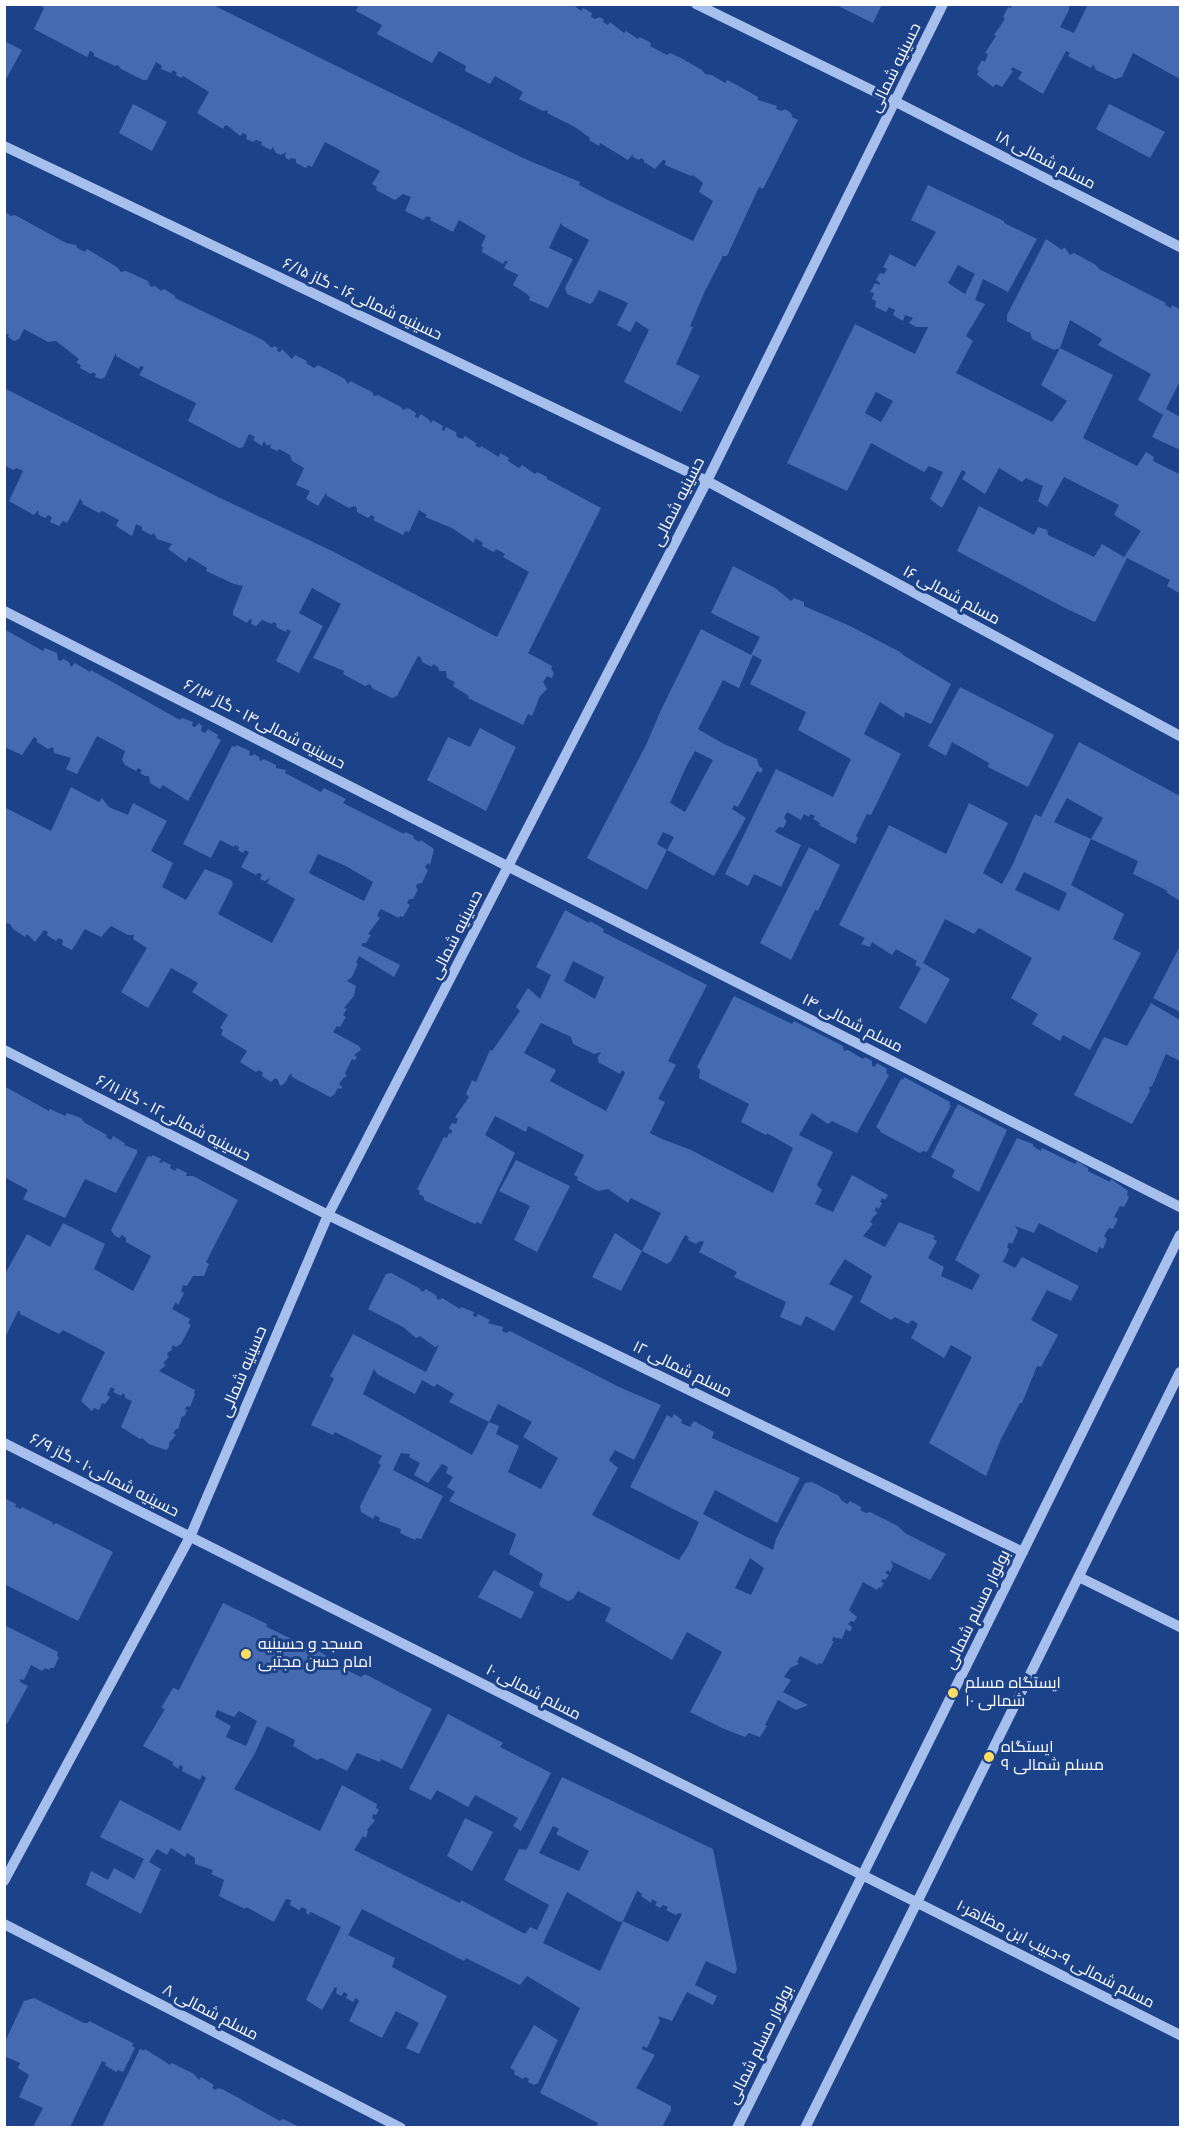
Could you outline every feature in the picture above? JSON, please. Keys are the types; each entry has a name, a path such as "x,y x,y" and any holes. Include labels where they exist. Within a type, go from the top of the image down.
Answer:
{"street":[{"name":"مسلم شمالی ۱۸","path":"696,4 896,102 1180,247"},
{"name":"حسینیه شمالی","path":"4,1881 190,1537 328,1215 707,482 943,4"},
{"name":"حسینیه شمالی۱۶ - گاز ۶/۱۵","path":"4,146 707,482"},
{"name":"مسلم شمالی ۱۶","path":"707,482 1180,736"},
{"name":"حسینیه شمالی۱۴ - گاز ۶/۱۳","path":"4,611 509,867"},
{"name":"مسلم شمالی ۱۴","path":"509,867 1180,1207"},
{"name":"حسینیه شمالی۱۲ - گاز ۶/۱۱","path":"4,1050 328,1215"},
{"name":"مسلم شمالی ۱۲","path":"328,1215 1023,1552"},
{"name":"بولوار مسلم شمالی","path":"737,2127 1180,1235"},
{"path":"805,2127 1180,1372"},
{"name":"حسینیه شمالی۱۰ - گاز ۶/۹","path":"4,1443 190,1537"},
{"name":"مسلم شمالی ۱۰","path":"190,1537 916,1902"},
{"path":"1079,1577 1180,1627"},
{"name":"مسلم شمالی ۹-حبیب ابن مظاهر۱۰","path":"916,1902 1180,2035"},
{"name":"مسلم شمالی ۸","path":"4,1924 401,2127"}],"building":[{"path":"39,4 211,4 523,158 580,182 579,185 693,241 713,201 699,192 703,183 693,175 665,165 666,161 663,160 655,169 641,158 639,160 633,157 633,154 628,160 600,143 599,146 575,127 547,113 548,110 543,111 519,99 523,92 495,76 490,84 465,71 466,66 439,51 432,63 377,34 382,25 356,11 359,4 572,4 581,11 583,8 592,13 591,17 595,19 600,17 604,20 603,22 608,25 610,22 624,33 626,31 638,39 640,37 651,43 650,46 667,55 670,53 681,58 705,74 712,75 725,83 727,80 758,97 758,100 777,106 776,109 782,111 785,109 798,120 763,189 759,187 727,256 723,256 705,291 690,326 693,327 676,364 700,376 681,412 624,382 649,330 636,321 630,332 617,325 628,303 599,290 590,304 567,294 565,288 589,240 561,223 549,248 573,259 548,308 529,300 530,297 527,294 513,285 518,275 504,268 508,261 503,264 482,252 483,247 481,246 486,236 459,220 453,232 430,220 431,218 427,216 423,220 405,211 411,197 403,194 395,200 376,190 377,187 372,184 380,171 325,142 312,167 308,165 306,168 296,163 296,159 289,160 285,157 286,152 281,155 276,153 273,147 271,150 261,145 262,142 246,139 247,135 243,133 240,136 228,126 225,125 223,129 197,113 209,92 183,76 181,78 176,75 177,73 173,70 171,73 161,69 162,66 156,62 147,80 143,80 121,69 118,65 115,66 94,56 94,53 90,51 87,57 34,29 44,8"},
{"path":"834,4 882,4 873,23"},
{"path":"1012,4 1069,4 1069,10 1060,27 1074,33 1088,4 1180,4 1180,79 1133,53 1122,77 1115,79 1096,70 1093,64 1091,68 1068,56 1070,53 1066,51 1043,94 1018,79 1022,72 1012,67 1013,71 1002,87 996,84 993,87 977,75 979,71 977,69 982,60 985,62 988,54 985,53 1005,19 1003,17 1008,7 1011,8"},
{"path":"4,41 22,50 6,79 4,78"},
{"path":"133,104 167,122 152,151 119,133"},
{"path":"1109,104 1165,132 1150,158 1096,129"},
{"path":"928,185 1037,239 1008,292 983,279 975,300 985,304 966,336 973,341 956,373 1052,422 1067,401 1041,385 1060,348 1113,375 1083,438 1137,466 1146,452 1154,457 1153,461 1179,474 1180,471 1179,593 1167,586 1170,580 1127,558 1095,622 957,551 979,506 1034,535 1038,527 1047,530 1048,535 1094,557 1102,544 1124,557 1141,531 1114,515 1119,505 1064,477 1047,507 1038,501 1043,486 1026,478 1022,482 999,468 985,494 962,479 966,472 962,470 942,508 930,499 943,472 929,466 924,472 871,443 847,491 787,463 855,324 915,354 928,327 916,327 909,323 913,318 905,315 903,321 893,315 895,310 889,307 886,312 875,307 876,301 872,299 874,293 870,292 875,283 879,285 880,283 876,280 880,273 884,274 887,269 883,267 890,254 915,267 936,232 911,220","holes":["958,265 975,274 965,294 948,283","876,392 893,401 881,422 865,413"]},
{"path":"4,211 66,243 76,245 85,252 87,249 117,267 121,272 126,271 148,281 150,286 154,285 161,291 164,289 175,298 263,340 272,348 274,346 278,348 277,351 280,352 282,349 292,359 295,355 307,361 306,363 314,368 318,365 345,379 348,384 350,381 403,410 408,408 416,413 415,417 418,418 421,414 431,423 433,420 443,426 444,431 446,427 456,432 457,437 463,439 465,436 476,443 476,446 480,448 481,446 499,457 500,453 519,468 522,465 535,474 537,472 601,508 528,653 552,666 554,673 552,678 547,676 543,682 547,689 540,696 532,716 528,714 523,725 468,698 469,696 453,686 455,682 447,678 446,671 439,671 438,667 433,664 432,667 422,662 418,656 397,696 392,698 372,688 370,684 365,686 343,674 344,671 313,658 341,604 312,588 299,613 323,626 299,673 276,661 291,631 287,629 286,632 276,627 277,624 273,622 272,624 262,620 256,626 251,624 250,619 247,623 233,615 243,586 206,571 207,568 189,557 186,562 168,549 172,544 157,539 154,533 151,535 136,524 132,536 116,525 119,520 82,504 80,499 67,523 63,521 59,526 50,522 52,517 48,515 45,518 39,515 38,510 34,515 9,501 23,471 17,468 13,470 4,465 4,388 218,497 332,551 497,637 529,572 503,557 505,554 482,546 483,543 475,538 474,543 452,528 425,517 427,515 419,510 409,532 405,531 403,535 373,520 375,517 371,515 368,518 357,512 354,506 349,508 327,496 326,493 318,506 306,499 310,491 296,485 304,468 292,461 290,455 279,449 277,451 270,448 271,444 267,446 264,441 262,446 253,440 255,437 249,434 243,447 239,448 188,421 196,403 139,375 144,367 140,366 139,369 116,356 116,352 105,377 101,379 95,377 96,374 93,372 91,374 80,368 81,365 76,363 79,359 56,341 48,342 24,329 19,339 14,341 8,337 9,334 4,336"},
{"path":"1046,239 1062,250 1064,247 1070,255 1074,253 1099,269 1166,303 1165,305 1171,308 1172,305 1179,309 1179,312 1180,310 1180,381 1166,409 1180,417 1180,450 1152,437 1163,415 1138,400 1151,374 1098,345 1102,339 1070,320 1060,348 1054,350 1032,339 1030,332 1007,321 1007,315"},
{"path":"733,566 775,588 791,601 794,598 804,602 804,606 850,626 902,653 951,684 931,724 905,712 904,718 880,702 864,734 901,754 871,815 867,814 856,836 858,838 855,844 819,825 820,823 813,819 815,816 810,814 809,817 804,814 801,820 787,812 784,818 787,821 783,828 779,827 775,832 801,845 781,887 754,874 748,886 725,874 776,769 833,797 851,759 798,730 806,712 750,684 762,660 753,655 739,688 723,680 698,729 757,759 759,766 763,769 761,773 757,771 738,807 734,805 732,809 746,818 714,876 667,850 647,890 587,858 646,745 701,629 751,655 760,637 711,613","holes":["695,751 713,760 685,812 670,803","663,832 674,837 667,850 657,844"]},
{"path":"4,629 43,651 45,648 57,653 58,660 63,659 69,662 71,667 75,663 90,672 91,670 180,720 182,718 193,722 192,726 195,727 199,723 202,726 201,731 205,733 208,729 218,735 217,738 221,740 188,801 163,785 160,789 150,783 149,776 140,773 142,770 138,768 136,771 125,765 122,760 125,751 97,736 77,774 66,769 71,758 54,753 53,747 48,749 37,742 34,737 22,755 4,747"},
{"path":"960,687 1054,735 1028,787 988,767 989,763 952,742 946,756 928,746"},
{"path":"480,728 516,747 486,811 427,780 448,737 470,747"},
{"path":"1079,742 1180,796 1180,901 1166,892 1168,891 1133,874 1138,861 1091,839 1071,885 1124,914 1113,939 1141,953 1090,1050 1063,1035 1060,1041 1032,1024 1038,1014 1011,998 1032,958 979,928 974,934 945,919 923,963 950,979 926,1024 899,1008 921,968 915,965 917,961 896,949 892,955 872,942 870,947 861,944 865,938 839,925 889,825 946,854 969,803 1008,823 983,873 1002,884 1035,814 1041,817","holes":["1067,798 1103,818 1091,839 1054,822","1024,872 1067,893 1059,911 1015,890"]},
{"path":"237,745 250,751 249,755 254,754 259,757 260,761 264,759 276,765 276,768 286,770 285,773 321,792 324,788 346,799 343,803 404,834 405,832 414,836 413,838 419,842 421,840 434,849 430,865 428,863 425,867 428,870 422,883 417,884 418,890 413,899 409,899 407,903 410,905 403,917 399,918 381,909 377,915 380,918 368,934 371,935 366,943 361,945 400,965 394,977 359,956 352,977 347,981 356,986 354,996 344,1008 347,1009 343,1015 346,1017 340,1027 337,1026 333,1032 359,1046 361,1050 354,1055 357,1057 355,1060 352,1059 345,1073 347,1077 344,1077 339,1084 341,1089 338,1088 330,1097 292,1077 291,1073 280,1086 275,1078 271,1082 262,1076 263,1073 259,1070 256,1072 240,1062 247,1051 221,1035 223,1030 220,1028 228,1015 192,992 198,983 171,968 148,1008 121,992 147,948 133,939 134,935 128,935 111,926 101,937 85,929 72,950 62,945 63,940 58,938 56,941 44,930 35,942 27,934 25,937 13,929 10,924 7,923 4,926 4,807 51,831 71,787 99,802 102,798 109,807 128,815 133,803 167,821 151,851 173,863 162,887 186,900 205,869 231,880 233,884 218,914 272,943 295,899 267,883 270,878 265,881 260,879 262,874 256,875 241,867 249,852 245,850 243,853 235,845 234,847 220,840 211,858 183,844 232,746","holes":["318,854 346,866 373,882 364,901 309,873"]},
{"path":"809,847 840,865 791,960 760,943"},
{"path":"565,910 589,923 590,921 604,929 603,932 707,985 668,1061 676,1065 658,1099 665,1102 650,1133 691,1150 773,1193 793,1148 741,1122 749,1104 699,1078 700,1070 697,1067 734,996 792,1024 794,1021 843,1046 844,1051 848,1050 863,1059 865,1057 872,1061 872,1066 875,1067 877,1063 887,1069 886,1073 889,1075 857,1133 832,1121 828,1124 812,1113 799,1135 833,1152 817,1185 822,1190 815,1204 833,1212 852,1175 888,1195 885,1200 882,1198 879,1209 876,1207 875,1211 878,1213 870,1222 873,1224 863,1236 885,1247 899,1222 935,1236 933,1239 937,1241 928,1258 944,1267 941,1276 972,1290 980,1275 955,1260 1017,1138 1033,1144 1041,1151 1042,1148 1075,1164 1077,1161 1088,1168 1088,1171 1110,1182 1111,1179 1128,1191 1129,1197 1124,1207 1120,1206 1114,1217 1118,1219 1113,1229 1109,1228 1104,1236 1107,1239 1103,1249 1099,1247 1097,1253 1039,1223 1034,1233 1015,1226 1018,1231 1012,1244 1009,1242 1007,1247 1009,1249 1002,1261 1015,1268 1022,1257 1079,1286 1071,1301 1047,1290 1031,1320 1058,1335 1041,1367 1037,1366 1022,1403 1001,1439 986,1476 929,1443 972,1357 951,1345 944,1358 911,1338 918,1324 912,1320 908,1324 895,1317 891,1320 860,1302 872,1276 845,1259 829,1284 853,1296 834,1331 806,1316 801,1326 780,1317 786,1302 734,1277 737,1272 699,1252 704,1242 700,1241 696,1244 688,1240 689,1237 685,1235 671,1261 667,1264 642,1251 661,1213 631,1198 628,1203 608,1189 598,1191 577,1180 578,1177 574,1175 584,1155 528,1126 526,1132 495,1116 485,1135 515,1153 481,1224 477,1222 475,1224 424,1200 417,1189 444,1137 447,1138 449,1133 451,1134 452,1131 449,1128 452,1123 456,1124 458,1119 455,1117 469,1097 466,1094 472,1080 476,1082 490,1050 492,1051 520,1011 516,1007 528,988 540,999 551,975 536,967","holes":["573,961 604,977 595,999 564,981","541,1023 571,1037 573,1044 594,1054 601,1052 597,1059 598,1062 620,1074 622,1070 625,1073 606,1111 550,1081 556,1070 524,1053"]},
{"path":"1180,946 1180,1012 1153,998"},
{"path":"1151,1003 1180,1020 1180,1061 1166,1054 1132,1124 1074,1095 1104,1037 1127,1046"},
{"path":"904,1077 950,1102 951,1106 927,1152 920,1153 880,1132 876,1127"},
{"path":"4,1086 49,1111 50,1109 65,1116 67,1113 81,1118 111,1140 113,1136 125,1143 124,1145 137,1150 116,1193 85,1179 65,1218 23,1199 28,1190 4,1177"},
{"path":"958,1104 1007,1130 979,1192 952,1177 955,1170 931,1157"},
{"path":"153,1155 161,1159 159,1162 163,1161 171,1165 170,1168 175,1171 177,1168 187,1173 186,1176 193,1176 238,1200 206,1262 209,1264 204,1276 193,1276 187,1286 183,1285 181,1291 184,1293 178,1305 176,1302 172,1309 190,1319 188,1323 191,1325 181,1344 176,1347 173,1345 171,1349 173,1350 168,1352 169,1357 163,1363 166,1365 159,1371 195,1390 195,1394 190,1407 187,1406 185,1409 187,1410 184,1417 182,1416 178,1430 177,1428 173,1433 176,1435 166,1450 149,1444 121,1427 132,1401 125,1398 123,1393 121,1396 113,1392 115,1389 111,1387 107,1395 110,1397 105,1404 102,1403 99,1410 94,1408 92,1411 81,1401 105,1352 63,1330 59,1334 20,1314 20,1311 4,1340 4,1276 27,1234 50,1247 63,1223 105,1244 94,1269 133,1291 151,1256 126,1242 126,1238 122,1235 119,1238 114,1235 111,1230 148,1156"},
{"path":"516,1160 570,1186 537,1252 514,1240 530,1206 499,1191"},
{"path":"615,1233 642,1251 621,1291 592,1277"},
{"path":"391,1273 419,1288 422,1292 426,1289 440,1300 442,1298 460,1309 461,1307 474,1312 473,1316 476,1317 478,1314 490,1320 488,1323 503,1327 502,1331 506,1333 510,1331 619,1387 661,1405 634,1460 615,1450 609,1460 618,1468 592,1515 679,1560 699,1522 630,1487 667,1415 672,1418 674,1414 682,1420 681,1423 690,1427 694,1421 714,1432 712,1438 800,1478 777,1523 715,1490 703,1514 737,1532 773,1550 776,1539 805,1483 812,1482 839,1496 847,1504 850,1501 861,1507 860,1510 870,1512 898,1526 905,1533 946,1554 930,1580 891,1561 893,1566 890,1572 888,1570 885,1573 889,1575 885,1580 882,1579 881,1582 884,1583 881,1588 877,1590 863,1582 849,1610 857,1617 854,1622 851,1621 848,1624 852,1627 850,1632 846,1629 842,1639 833,1637 832,1641 834,1641 822,1664 818,1665 800,1656 797,1662 799,1664 790,1668 784,1677 791,1680 783,1692 808,1705 796,1710 778,1700 760,1737 749,1733 745,1737 690,1712 722,1652 687,1632 672,1660 605,1621 611,1608 578,1591 573,1599 568,1601 541,1587 539,1584 543,1574 509,1554 516,1534 449,1501 455,1492 447,1487 453,1477 446,1473 448,1467 442,1464 428,1483 414,1475 420,1463 409,1457 410,1454 401,1453 393,1470 443,1496 421,1539 416,1538 415,1540 400,1533 401,1529 379,1521 380,1518 375,1515 373,1519 361,1512 360,1506 381,1465 378,1463 382,1456 335,1432 333,1435 311,1425 334,1379 330,1376 353,1334 426,1372 439,1345 435,1347 420,1336 416,1338 403,1327 368,1309 386,1274","holes":["374,1369 377,1374 415,1394 422,1380 434,1387 437,1384 454,1394 449,1402 489,1422 472,1455 363,1394","498,1404 532,1422 523,1437 558,1458 541,1489 508,1472 519,1446 496,1434 499,1426 489,1422","750,1558 764,1568 751,1595 735,1588"]},
{"path":"4,1498 16,1504 15,1507 21,1509 22,1507 52,1522 53,1525 56,1523 113,1552 78,1621 4,1584"},
{"path":"494,1570 534,1592 521,1619 478,1597"},
{"path":"223,1603 267,1624 267,1627 304,1645 307,1649 308,1645 332,1659 330,1662 361,1677 365,1674 432,1709 402,1769 381,1759 380,1762 357,1753 347,1771 321,1758 317,1760 293,1746 295,1740 267,1726 255,1753 234,1789 320,1831 342,1785 377,1804 376,1808 379,1810 376,1815 373,1814 372,1818 375,1820 367,1830 366,1838 363,1836 354,1850 460,1903 461,1900 525,1934 530,1927 537,1930 549,1905 504,1880 519,1849 526,1850 528,1847 562,1777 713,1849 737,1969 735,1974 706,1961 695,1985 717,1996 713,2005 687,1992 672,2021 658,2016 660,2021 647,2048 643,2046 642,2049 655,2055 636,2088 671,2106 662,2127 596,2127 598,2123 540,2093 580,2008 527,1976 520,1985 466,1958 464,1961 362,1909 348,1935 395,1958 392,1967 447,1996 419,2054 406,2048 419,2023 396,2011 382,2038 349,2021 359,2001 356,1998 353,2002 346,1998 348,1994 344,1992 341,1996 336,1993 337,1988 335,1987 322,2010 306,2000 341,1927 313,1913 310,1912 309,1915 302,1907 299,1910 290,1905 291,1900 286,1899 274,1922 219,1896 224,1880 211,1874 213,1870 195,1864 195,1858 187,1853 185,1857 171,1848 167,1855 157,1849 149,1862 161,1869 141,1914 86,1885 91,1871 108,1880 114,1868 134,1879 144,1859 100,1837 120,1800 180,1831 206,1778 202,1775 200,1780 182,1771 183,1767 180,1765 178,1769 173,1762 143,1746 165,1709 161,1708 173,1688 179,1690","holes":["217,1710 234,1717 239,1711 257,1721 246,1746 226,1737 231,1726 215,1717","553,1826 559,1829 556,1834 589,1851 579,1871 539,1853","637,1891 651,1903 652,1899 657,1902 655,1905 660,1908 663,1905 668,1907 666,1910 676,1915 682,1914 668,1942 623,1921","567,1892 619,1922 623,1921 600,1971 543,1943"]},
{"path":"4,1625 58,1652 59,1657 54,1668 49,1670 45,1668 42,1671 31,1665 24,1680 20,1679 20,1682 28,1686 7,1724 4,1723"},
{"path":"448,1714 503,1743 500,1747 551,1773 521,1831 513,1826 518,1818 475,1795 468,1807 437,1790 431,1800 409,1789"},
{"path":"465,1818 493,1832 472,1871 447,1856"},
{"path":"34,1998 84,2023 89,2021 133,2043 132,2046 135,2048 123,2072 118,2070 116,2072 102,2061 70,2127 33,2127 43,2108 19,2097 29,2075 18,2068 20,2063 4,2056 4,2044 24,2001"},
{"path":"534,2025 558,2040 538,2083 534,2085 528,2082 529,2079 525,2077 523,2079 514,2074 515,2071 510,2068"},
{"path":"140,2049 144,2051 145,2049 170,2065 172,2063 194,2074 199,2080 201,2077 214,2085 212,2088 216,2090 218,2088 224,2090 280,2121 283,2119 300,2127 102,2127"}],"place":[{"name":"مسجد و حسینیه امام حسن مجتبی","path":"246,1654"},
{"name":"ایستگاه مسلم شمالی ۱۰","path":"953,1693"},
{"name":"ایستگاه مسلم شمالی ۹","path":"989,1757"}]}
